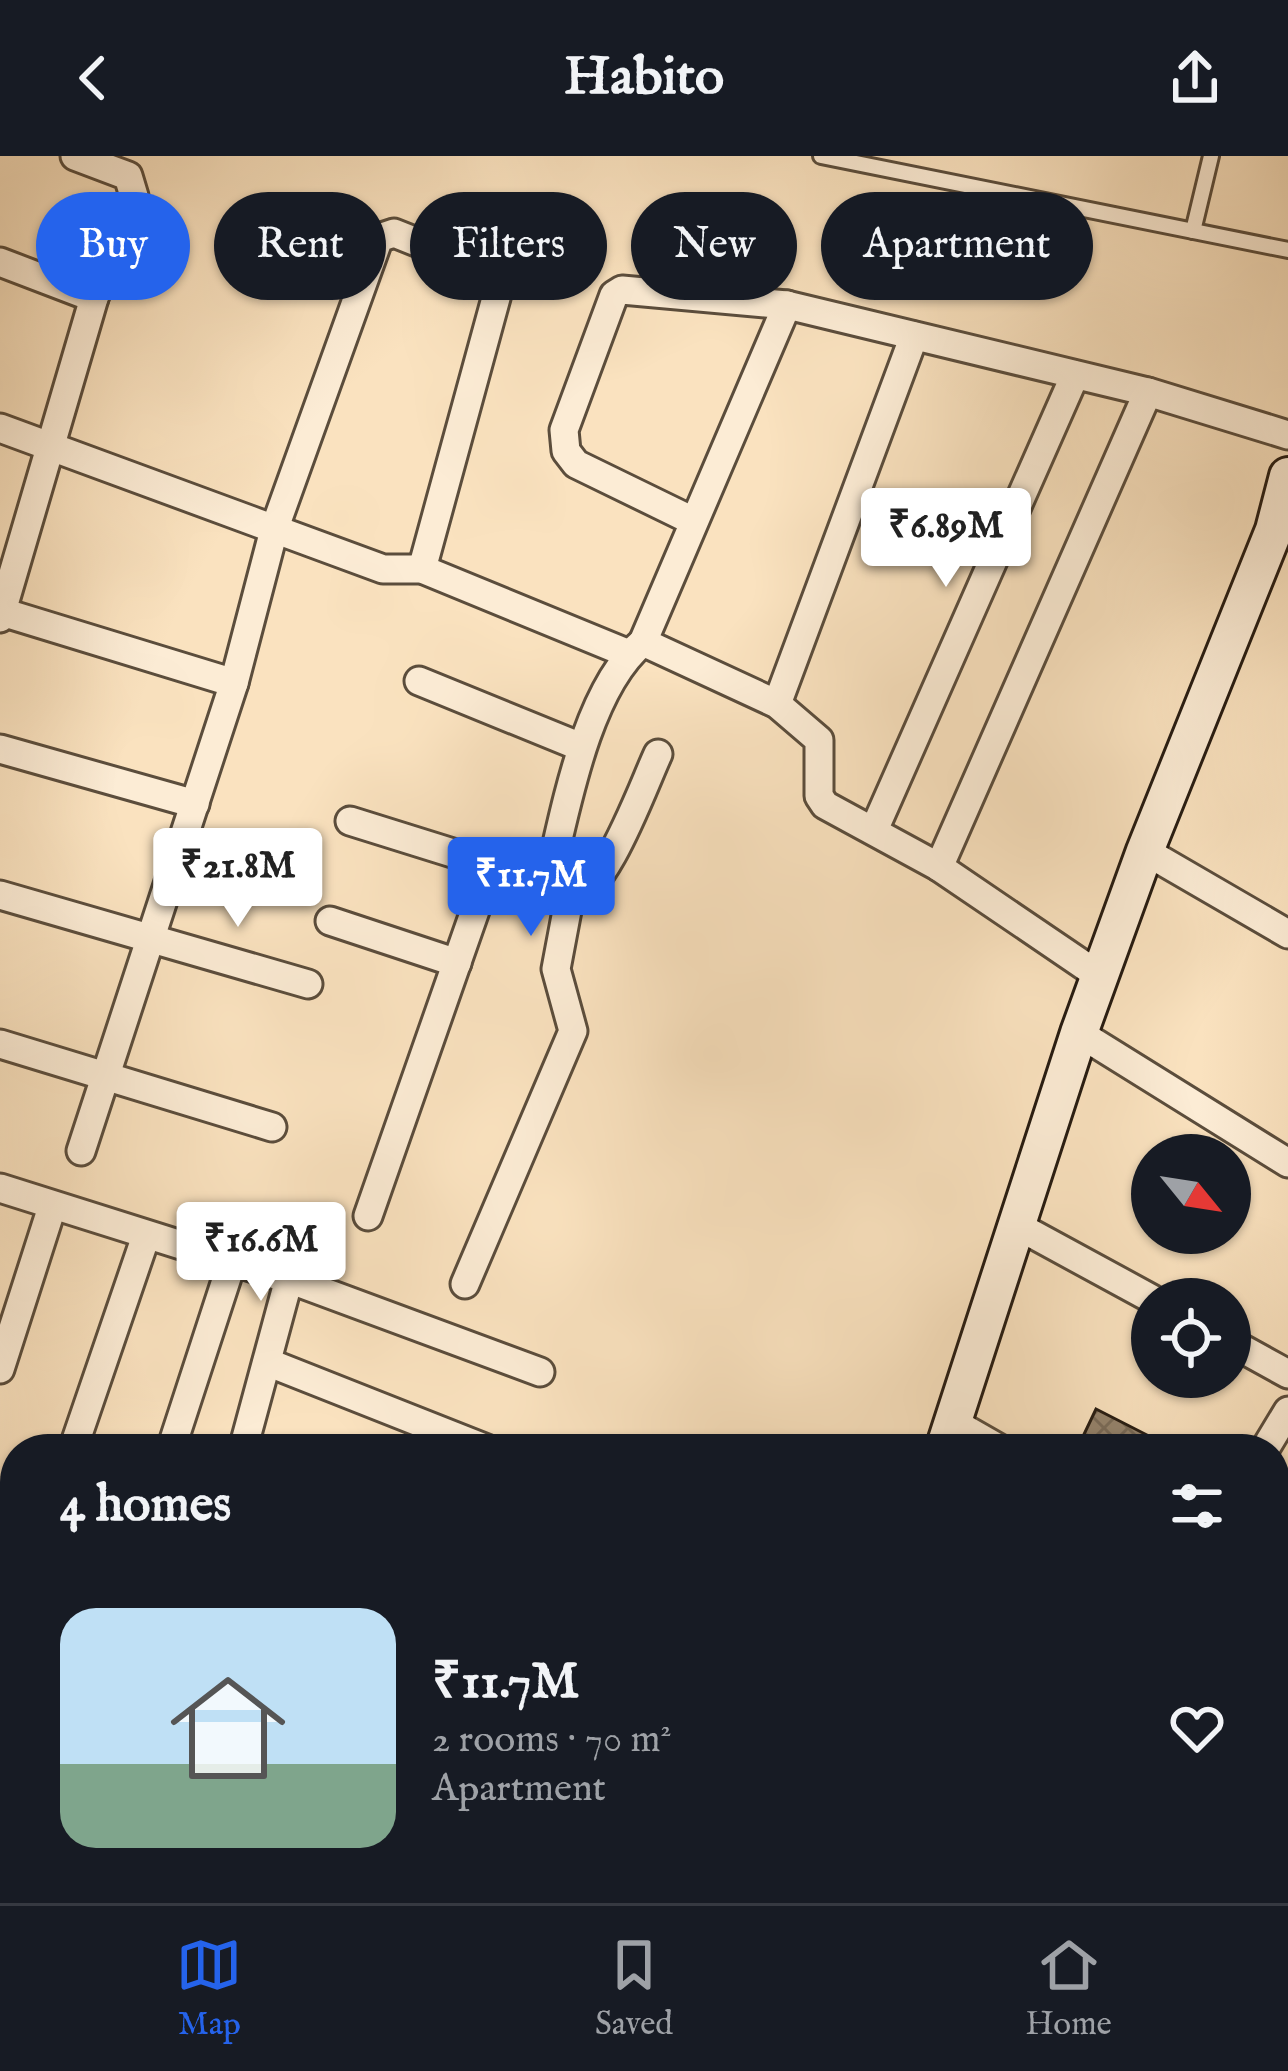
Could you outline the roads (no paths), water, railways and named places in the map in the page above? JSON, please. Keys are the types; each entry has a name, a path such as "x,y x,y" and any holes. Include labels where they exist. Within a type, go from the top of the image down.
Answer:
{"street":[{"path":"75,156 134,184 131,192"},
{"path":"81,1151 234,683 274,530 380,238 394,233 497,272 502,283 422,569"},
{"path":"0,262 36,276"},
{"path":"693,521 576,464 566,451 564,430 614,296 622,290 787,305 1148,392 1288,435"},
{"path":"93,300 3,599 234,683"},
{"path":"465,1284 573,1030 556,969 558,891 581,747 636,648 787,305"},
{"path":"777,704 914,336"},
{"path":"874,830 1075,375"},
{"path":"939,867 1148,392"},
{"path":"0,428 383,569 422,569 777,704 820,740 821,800 939,867 1101,977"},
{"path":"947,1434 1079,1033 1145,851 1281,533 1288,476"},
{"path":"419,681 581,747"},
{"path":"0,749 195,804"},
{"path":"350,821 585,896 605,866 658,754"},
{"path":"1145,851 1288,934"},
{"path":"368,1216 491,865"},
{"path":"0,895 308,984"},
{"path":"330,921 457,963"},
{"path":"1079,1033 1288,1163"},
{"path":"0,1044 272,1127"},
{"path":"0,1188 290,1279 540,1372"},
{"path":"0,1369 52,1207"},
{"path":"1016,1225 1131,1288"},
{"path":"78,1434 146,1236"},
{"path":"176,1434 232,1262"},
{"path":"247,1434 290,1279"},
{"path":"1251,1354 1288,1374"},
{"path":"266,1362 449,1434"}],"lane":[{"path":"820,156 1288,250"},
{"path":"1193,231 1210,156"}]}
